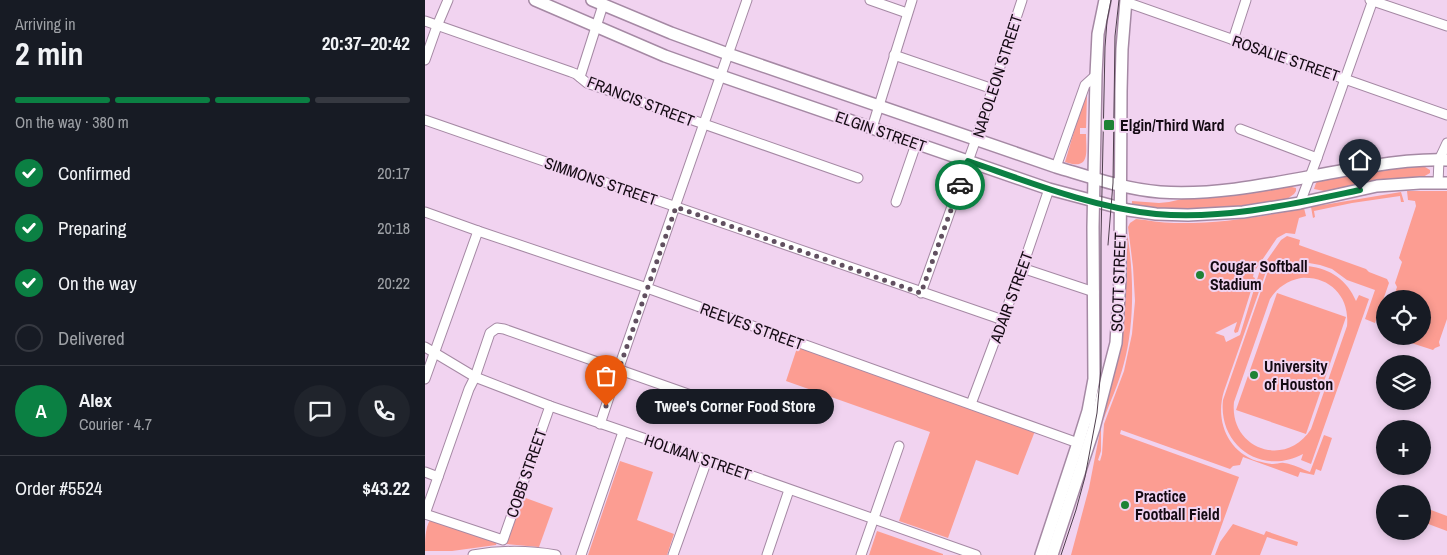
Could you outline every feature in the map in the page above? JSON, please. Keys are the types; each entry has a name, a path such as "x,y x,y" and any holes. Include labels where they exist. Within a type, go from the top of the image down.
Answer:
{"main road":[{"name":"ELGIN STREET","path":"535,0 665,56 721,76 1049,189 1121,208 1156,214 1188,215 1243,212 1377,186 1443,183"},
{"name":"ELGIN STREET","path":"592,0 671,33 728,54 1056,167 1120,185 1159,192 1225,190 1399,161 1443,160"},
{"name":"SCOTT STREET","path":"1041,555 1088,411 1094,379 1096,75 1098,34 1105,0"},
{"name":"SCOTT STREET","path":"1052,555 1094,428 1116,343 1121,208 1121,83 1126,1"}],"street":[{"path":"425,60 448,0"},
{"path":"601,424 618,370 747,0"},
{"path":"869,0 907,13"},
{"path":"872,128 912,0"},
{"name":"NAPOLEON STREET","path":"921,293 976,139 1022,0"},
{"path":"1233,40 1247,0"},
{"path":"1300,202 1372,0 1447,26"},
{"name":"ROSALIE STREET","path":"1126,1 1447,115"},
{"path":"580,77 603,5"},
{"name":"FRANCIS STREET","path":"425,22 571,72 587,83 858,178"},
{"path":"894,55 993,89"},
{"path":"1056,167 1085,84 1096,75"},
{"name":"SIMMONS STREET","path":"425,120 1003,320"},
{"path":"1239,129 1317,158"},
{"path":"1443,183 1443,160 1447,143"},
{"path":"896,202 916,144"},
{"name":"ADAIR STREET","path":"971,404 1022,268 1049,189"},
{"name":"REEVES STREET","path":"425,212 647,288 1078,443"},
{"path":"425,379 479,232"},
{"path":"1022,268 1094,292"},
{"path":"425,514 490,333 497,328 739,412"},
{"name":"HOLMAN STREET","path":"425,347 475,377 549,406 874,519 955,552 976,555"},
{"name":"COBB STREET","path":"425,514 503,540 549,406"},
{"path":"581,555 623,432"},
{"path":"861,555 899,446"},
{"path":"673,555 707,460"},
{"path":"425,472 438,477"},
{"path":"767,555 789,490"},
{"path":"473,555 493,551 510,551 556,555"}],"shaded area":[{"path":"1087,94 1086,128 1080,128 1080,134 1086,134 1085,158 1079,164 1065,162 1078,119"},
{"path":"1420,164 1430,170 1430,173 1423,177 1324,191 1314,189 1316,183 1323,178"},
{"path":"1288,186 1296,188 1296,191 1287,199 1246,206 1199,211 1145,208 1132,205 1132,201 1159,203 1195,196"},
{"path":"1407,191 1447,191 1447,319 1439,342 1440,346 1433,350 1418,345 1431,345 1431,290 1396,290 1395,283 1402,262 1399,258 1416,206 1415,201 1408,200"},
{"path":"1401,192 1404,202 1401,202 1400,196 1352,203 1314,211 1315,217 1313,218 1311,207"},
{"path":"1304,208 1306,216 1299,218 1295,234 1286,233 1277,238 1254,272 1253,277 1255,278 1238,332 1235,333 1234,331 1237,322 1215,333 1224,336 1226,342 1240,335 1260,270 1281,240 1287,236 1300,240 1299,245 1366,269 1387,279 1389,283 1387,290 1376,290 1375,323 1365,319 1375,290 1347,280 1332,269 1320,265 1309,263 1283,268 1269,263 1224,391 1221,413 1223,423 1231,442 1247,456 1257,461 1271,464 1294,465 1310,472 1324,435 1332,438 1321,471 1316,469 1314,475 1300,472 1298,477 1243,457 1240,465 1233,466 1230,469 1121,430 1120,434 1239,477 1211,555 1071,555 1089,488 1101,426 1101,451 1098,460 1100,461 1104,424 1124,371 1132,334 1135,301 1128,227 1130,223 1136,219 1164,223 1190,223 1256,217"},
{"path":"1126,227 1132,278 1130,331 1122,370 1103,421"},
{"path":"1308,266 1324,270 1343,281 1356,301 1359,295 1369,299 1311,464 1301,460 1303,454 1288,460 1258,459 1235,443 1228,431 1223,416 1223,400 1269,268 1279,271 1279,274","holes":["1301,278 1321,281 1336,290 1345,306 1347,326 1311,429 1300,441 1288,448 1274,450 1261,448 1250,442 1240,432 1235,418 1234,402 1270,299 1276,291 1287,283"]},
{"path":"1277,293 1346,317 1306,434 1236,410"},
{"path":"798,345 1035,431 1018,475 976,460 948,538 899,521 930,432 786,381"},
{"path":"620,461 653,472 637,520 674,534 667,555 588,555"},
{"path":"523,497 553,508 539,547 506,544"},
{"path":"1431,510 1447,516 1447,531 1431,525"},
{"path":"430,520 497,542 496,545 452,551 425,551 426,531"},
{"path":"1233,524 1264,535 1266,531 1298,542 1297,546 1267,537 1260,555 1215,555 1220,542"},
{"path":"877,531 943,554 943,555 869,555"}],"tram line":[{"path":"1061,555 1085,477 1097,413 1101,368 1101,238 1105,47 1111,0"},
{"path":"1108,245 1113,183 1115,36 1119,0"}],"way so far":[{"path":"606,406 676,207 921,293 960,185"}],"place":[{"name":"Elgin/Third Ward","path":"1109,125"},
{"name":"Cougar Softball Stadium","path":"1200,275"},
{"name":"University of Houston","path":"1254,375"},
{"name":"Twee's Corner Food Store","path":"606,406"},
{"name":"Practice Football Field","path":"1125,505"}],"route":[{"path":"960,185 968,161 1049,189 1111,206 1156,214 1188,215 1243,212 1360,190"}]}
